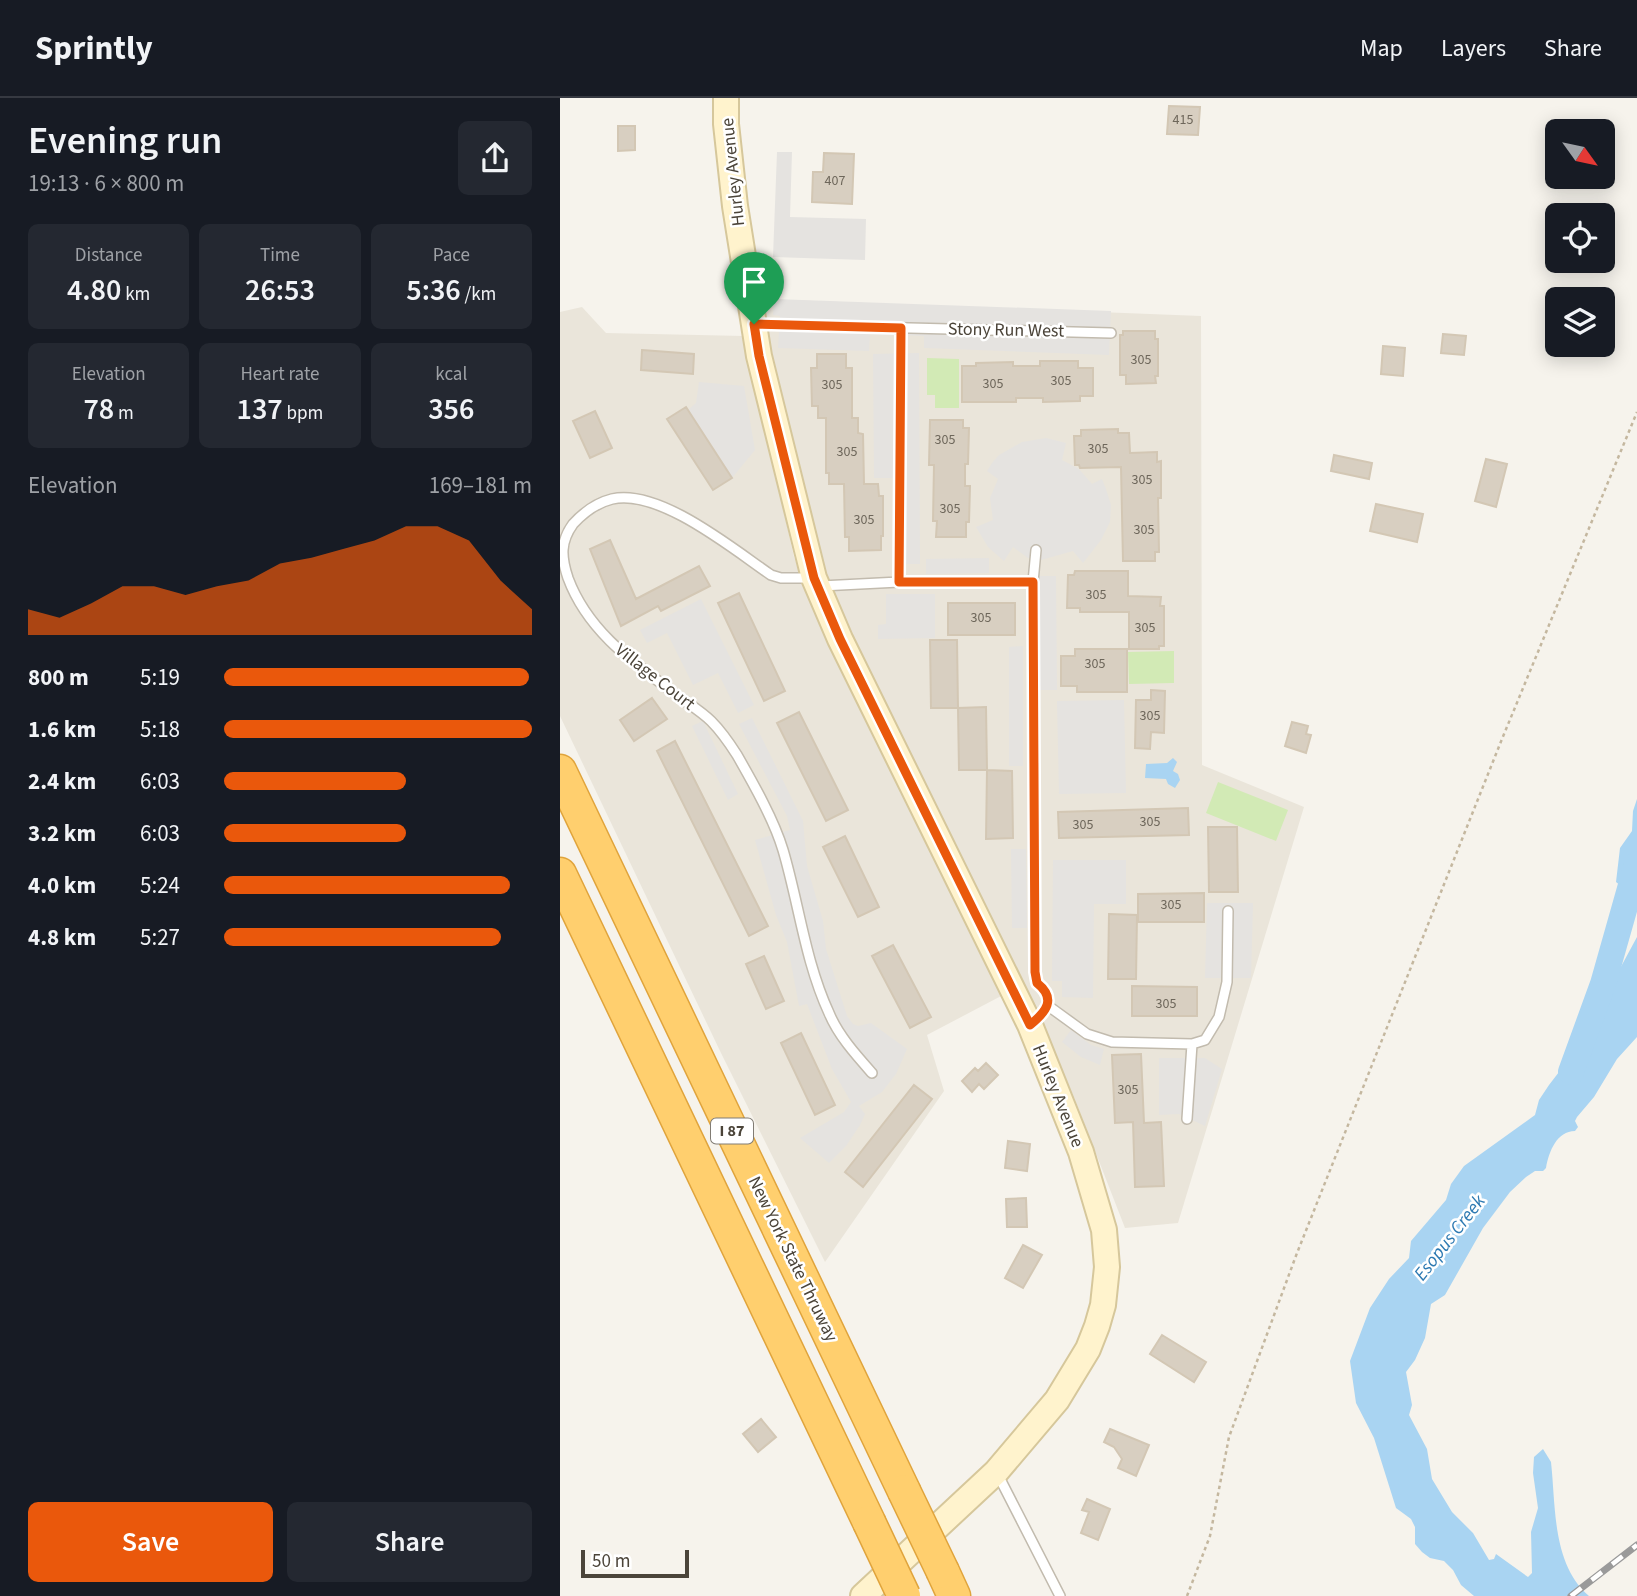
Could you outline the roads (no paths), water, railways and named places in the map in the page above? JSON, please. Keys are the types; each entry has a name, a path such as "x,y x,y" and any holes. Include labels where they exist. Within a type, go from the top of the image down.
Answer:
{"highway":[{"name":"New York State Thruway","path":"560,771 948,1584"},
{"name":"I 87","path":"560,874 904,1596"}],"street":[{"name":"Hurley Avenue","path":"726,98 726,124 735,206 759,356 816,582 846,652 1027,989 1030,1025 1081,1152 1104,1230 1107,1267 1103,1306 1083,1359 1057,1400 996,1472 863,1596"}],"lane":[{"name":"Stony Run West","path":"754,324 1111,333"},
{"path":"899,582 901,328"},
{"name":"Village Court","path":"872,1073 857,1056 829,1014 810,961 782,849 736,754 711,721 618,650 594,625 573,592 561,558 566,532 582,514 602,502 633,498 681,514 771,575 781,578 816,582 1033,582"},
{"path":"1030,1025 1041,1016 1048,996 1044,989 1027,989 1035,972 1032,761 1033,582 1037,550"},
{"path":"1047,1005 1087,1034 1112,1042 1192,1044 1205,1040 1219,1017 1227,982 1228,911"},
{"path":"1187,1119 1192,1044"},
{"path":"996,1472 1060,1596"}],"water":[{"path":"1173,758 1177,762 1173,771 1178,774 1180,780 1175,788 1168,784 1166,779 1145,778 1146,764 1167,763"},
{"path":"1637,799 1637,899 1616,882 1620,848 1632,831"},
{"path":"1637,937 1637,1037 1617,1059 1594,1097 1577,1117 1575,1121 1578,1127 1575,1131 1563,1134 1555,1143 1546,1168 1526,1177 1510,1192 1483,1228 1445,1295 1431,1304 1425,1338 1406,1372 1412,1405 1409,1415 1427,1449 1432,1479 1452,1512 1473,1533 1489,1560 1494,1559 1496,1554 1528,1577 1532,1573 1531,1532 1538,1508 1533,1473 1534,1457 1543,1449 1551,1462 1555,1516 1562,1552 1577,1583 1589,1596 1474,1596 1461,1585 1453,1570 1444,1561 1430,1558 1422,1552 1415,1544 1415,1527 1411,1519 1396,1508 1374,1438 1356,1403 1350,1361 1370,1308 1389,1279 1409,1258 1411,1241 1446,1200 1451,1184 1464,1166 1535,1115 1539,1100 1589,1033"}],"waterway":[{"name":"Esopus Creek","path":"1571,1072 1603,984 1637,864"}],"railway":[{"path":"1571,1596 1637,1545"}]}
